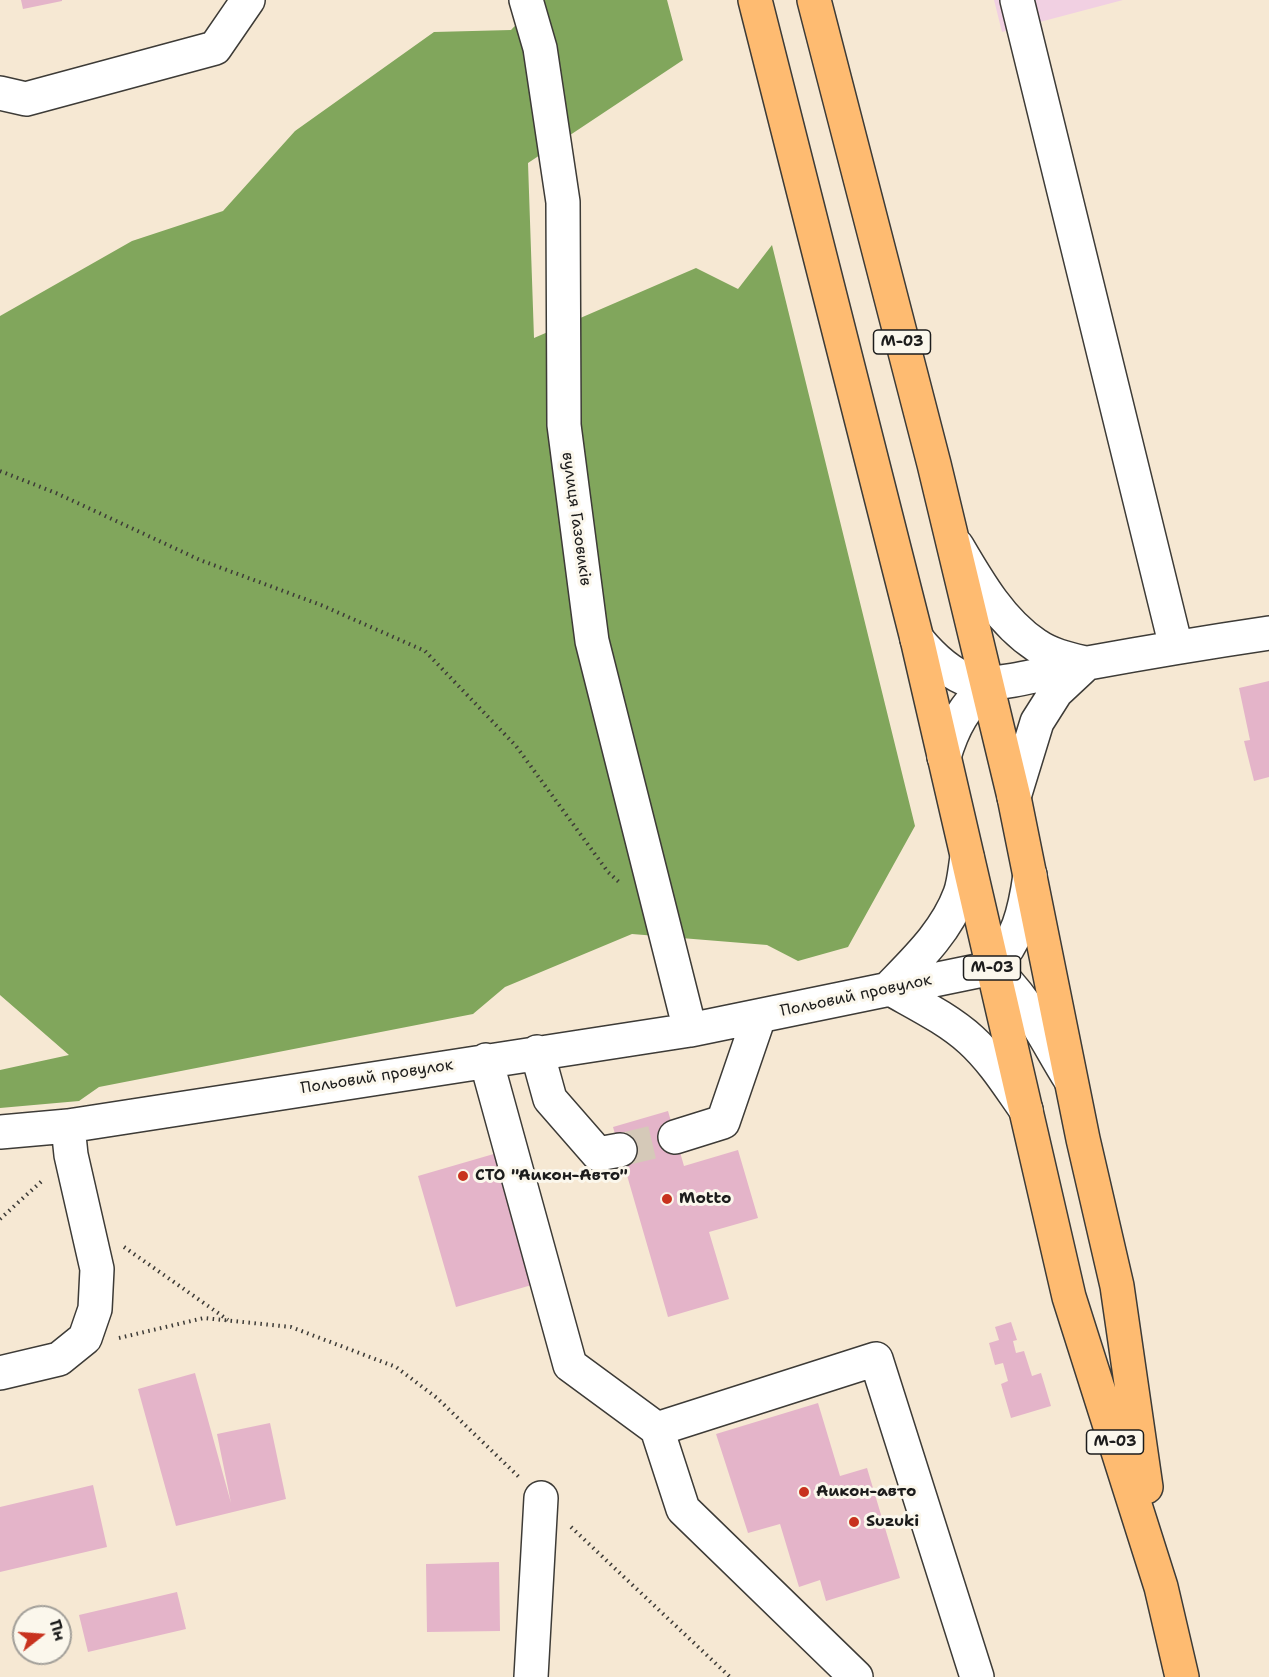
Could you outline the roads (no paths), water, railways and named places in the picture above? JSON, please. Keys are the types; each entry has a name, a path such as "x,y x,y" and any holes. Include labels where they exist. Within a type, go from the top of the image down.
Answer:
{"highway":[{"name":"М-03","path":"755,0 917,639 1069,1297 1161,1587 1182,1677"},
{"name":"М-03","path":"814,0 952,537 1014,797 1071,1080 1117,1286 1161,1587"}],"street":[{"path":"0,93 26,99 215,48 248,0"},
{"name":"вулиця Газовиків","path":"526,0 540,48 563,202 564,425 592,641 690,1030"},
{"path":"1017,0 1176,648"},
{"path":"952,537 976,579 1006,619 1036,645 1059,657 1086,663"},
{"path":"917,639 932,656 954,673 970,681 988,684 1086,663 1269,633"},
{"path":"1014,797 1037,722 1056,692 1086,663"},
{"path":"944,757 958,718 988,684"},
{"path":"967,857 961,893 948,919 928,948 889,988 930,1010 971,1040 997,1069 1026,1110"},
{"path":"1030,875 1018,931 1006,954 992,968 1008,981 1023,1000 1071,1080"},
{"name":"Польовий провулок","path":"0,1132 69,1140 486,1060 690,1030 992,968"},
{"path":"675,1137 723,1122 759,1017"},
{"path":"537,1052 549,1099 598,1154 620,1150"},
{"path":"486,1060 570,1365 657,1429 683,1509 856,1677"},
{"path":"0,1373 59,1359 85,1338 95,1309 97,1269 69,1140"},
{"path":"657,1429 876,1359 977,1677"},
{"path":"531,1677 542,1498"}],"tunnel":[{"path":"620,1150 675,1137"}],"place":[{"name":"СТО \"Аикон-Авто\"","path":"463,1176"},
{"name":"Motto","path":"667,1199"},
{"name":"Аикон-авто","path":"804,1492"},
{"name":"Suzuki","path":"854,1522"}]}
